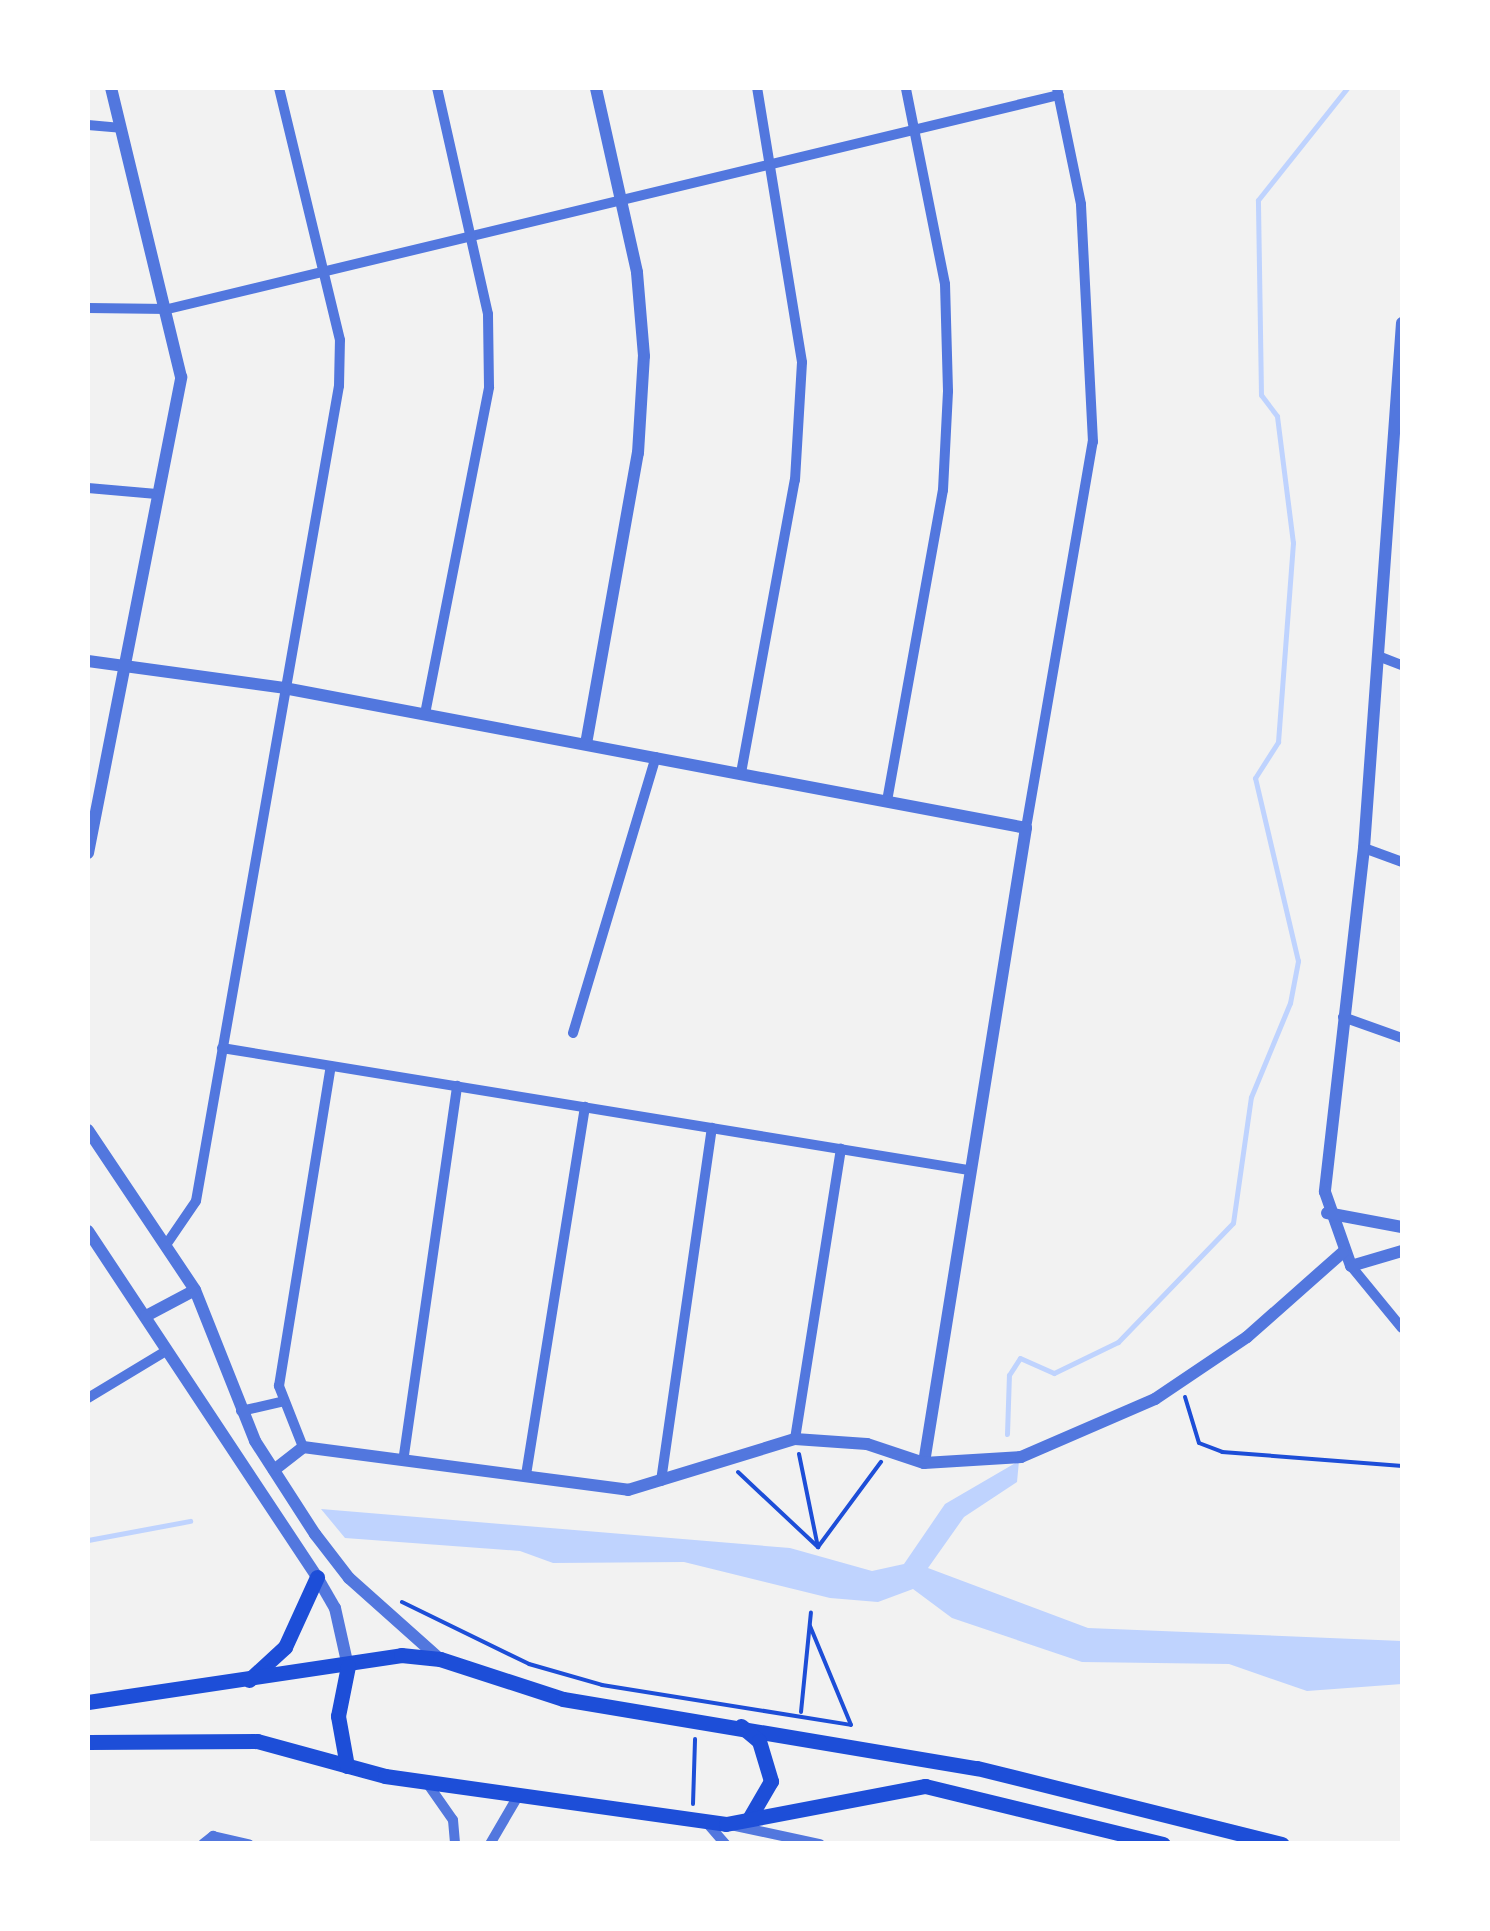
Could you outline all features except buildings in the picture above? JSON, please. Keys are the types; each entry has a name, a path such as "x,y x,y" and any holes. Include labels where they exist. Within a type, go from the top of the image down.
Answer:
{"main road":[{"path":"248,1682 285,1647 317,1577"},
{"path":"88,1702 248,1682 401,1655 440,1659 562,1699 978,1768 1282,1844"},
{"path":"347,1766 338,1716 348,1666"},
{"path":"740,1726 759,1741 771,1780 749,1819"},
{"path":"88,1742 256,1741 426,1782 726,1824 926,1786 1163,1844"}],"street":[{"path":"88,853 180,377 168,309 111,88"},
{"path":"166,1245 196,1201 338,386 324,272 280,88"},
{"path":"426,714 489,387 474,236 437,88"},
{"path":"586,744 638,454 644,356 623,201 596,88"},
{"path":"741,773 795,480 802,362 775,164 758,88"},
{"path":"887,801 943,490 947,410 945,284 906,88"},
{"path":"88,308 168,309 916,130 1058,91 1088,274 1093,442 969,1170 924,1463"},
{"path":"88,125 121,128"},
{"path":"1402,323 1398,479 1327,1213 1351,1266 1402,1328"},
{"path":"88,488 158,494"},
{"path":"1378,656 1402,665"},
{"path":"88,661 284,688 1026,828"},
{"path":"573,1033 656,757"},
{"path":"1364,848 1402,862"},
{"path":"1343,1017 1402,1038"},
{"path":"222,1048 969,1170"},
{"path":"303,1447 281,1402 331,1066"},
{"path":"404,1455 457,1086"},
{"path":"526,1475 585,1108"},
{"path":"661,1481 712,1128"},
{"path":"88,1130 194,1290 241,1411 274,1470 348,1578 440,1659"},
{"path":"796,1439 841,1149"},
{"path":"1327,1213 1402,1227"},
{"path":"88,1231 317,1577 348,1666"},
{"path":"1351,1266 1402,1251"},
{"path":"274,1470 303,1447 404,1455 628,1490 730,1464 796,1439 888,1452 924,1463 1021,1456 1182,1381 1343,1252"},
{"path":"146,1316 194,1290"},
{"path":"88,1398 166,1351"},
{"path":"241,1411 281,1402"},
{"path":"426,1782 454,1820 455,1844"},
{"path":"490,1844 518,1796"},
{"path":"706,1822 726,1844"},
{"path":"726,1824 820,1844"},
{"path":"203,1844 214,1836 248,1844"}],"path":[{"path":"1182,1381 1188,1427 1222,1452 1402,1466"},
{"path":"796,1439 818,1547"},
{"path":"818,1547 888,1452"},
{"path":"730,1464 818,1547"},
{"path":"395,1598 530,1664 602,1685 801,1714 850,1725 810,1626"},
{"path":"801,1714 811,1612"},
{"path":"693,1804 695,1738"}],"water":[{"path":"1019,1461 1017,1482 964,1517 928,1568 1088,1628 1402,1641 1402,1684 1307,1691 1229,1664 1082,1662 952,1618 913,1589 878,1602 830,1598 684,1562 553,1563 520,1551 345,1538 321,1509 790,1548 872,1571 904,1564 945,1504"}],"waterway":[{"path":"1007,1434 1009,1375 1020,1358 1054,1373 1118,1342 1233,1223 1251,1097 1290,1003 1298,961 1255,778 1278,742 1293,543 1277,416 1261,395 1258,200 1347,88"},
{"path":"88,1540 190,1521"}]}
